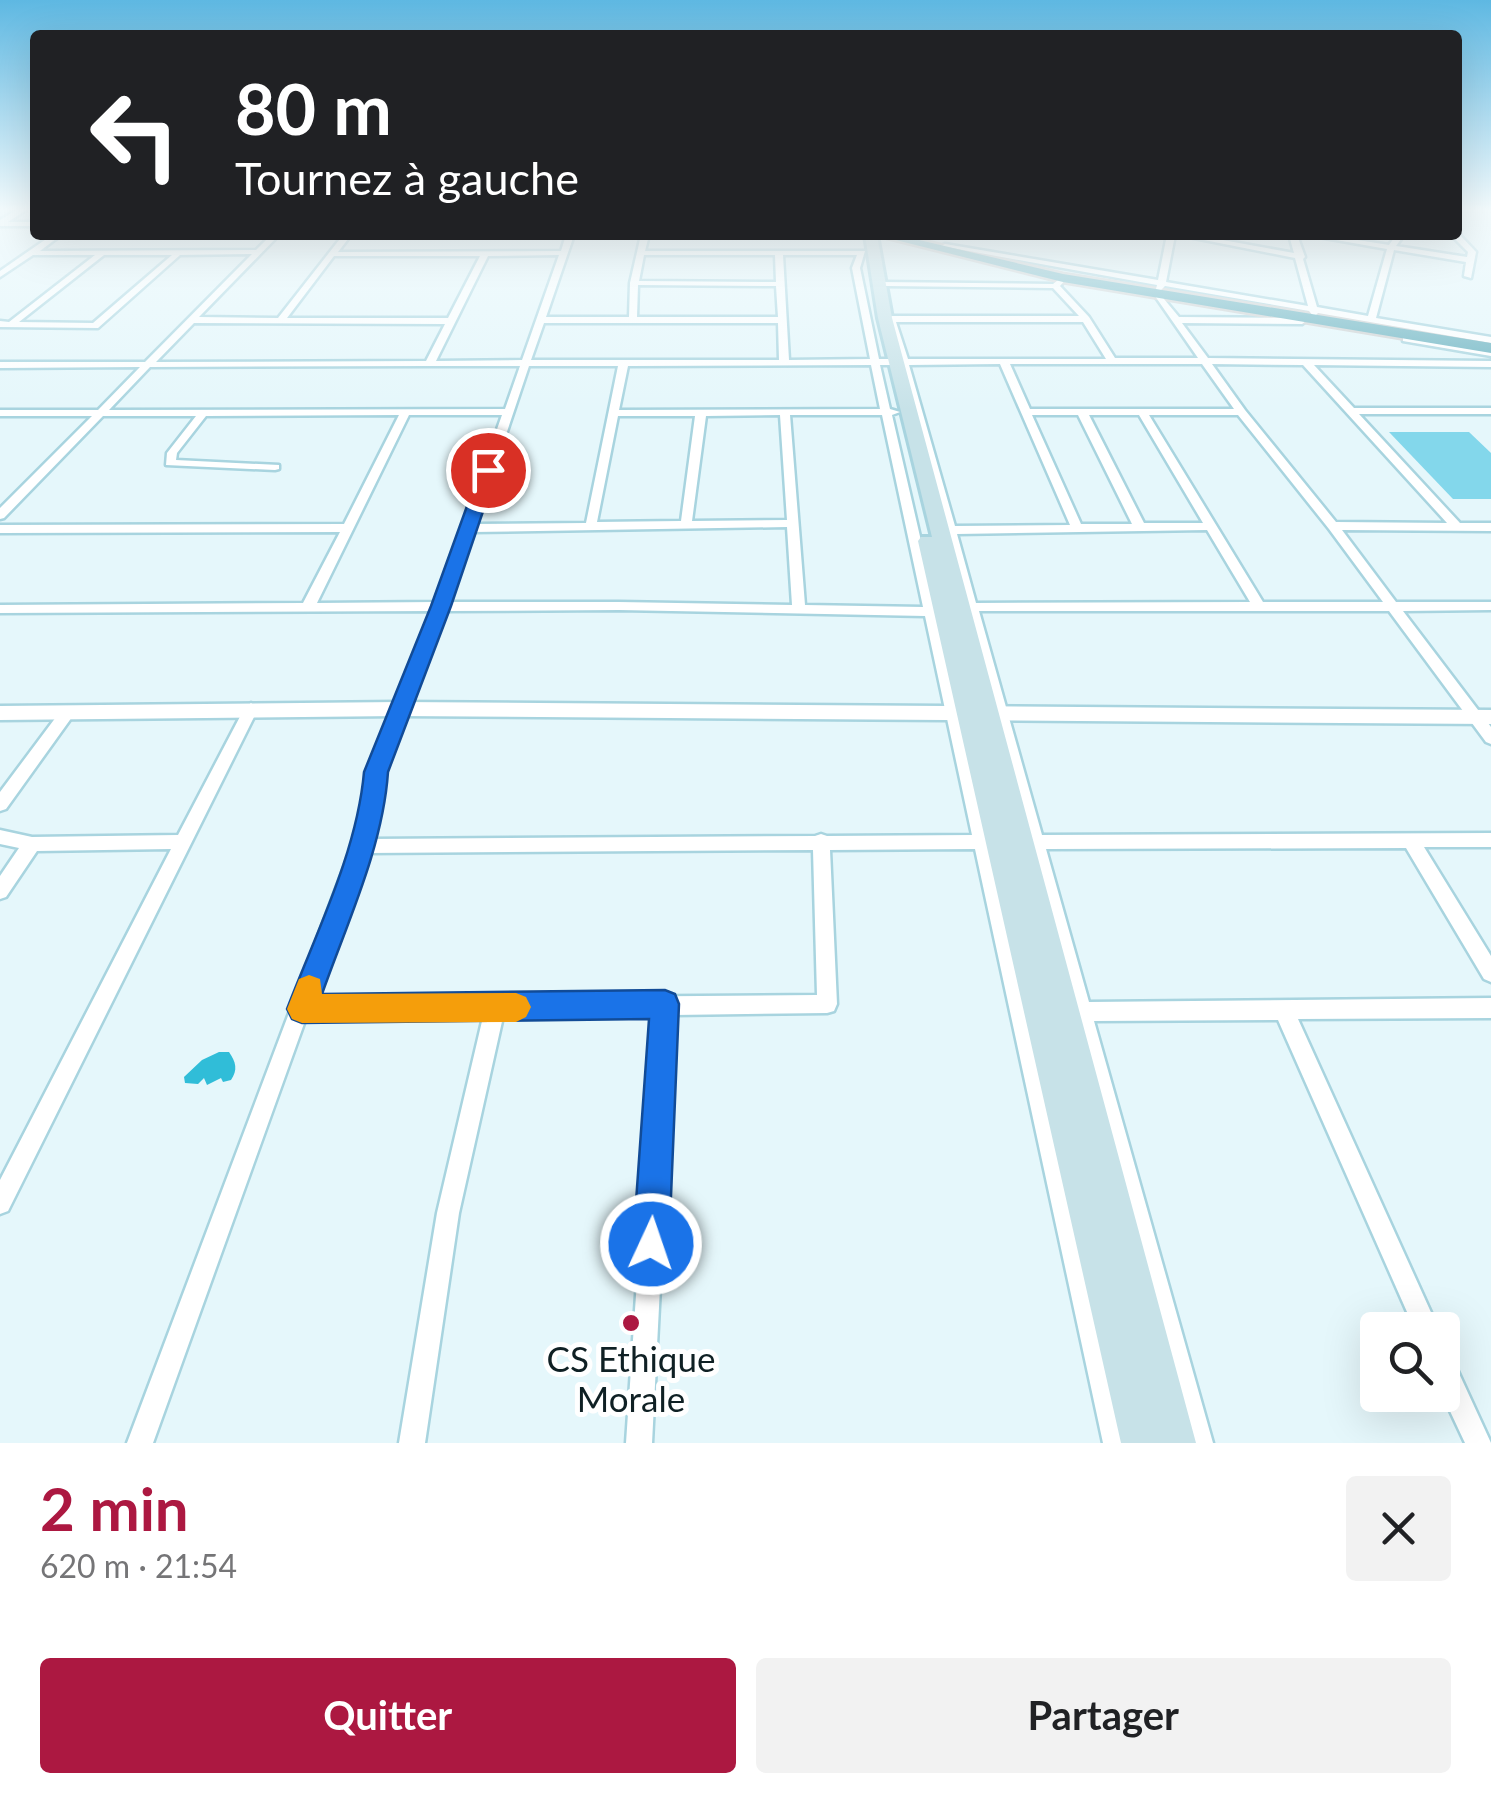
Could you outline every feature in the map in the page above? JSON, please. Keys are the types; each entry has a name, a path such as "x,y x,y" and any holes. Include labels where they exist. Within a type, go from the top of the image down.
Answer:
{"highway":[{"path":"1027,275 1159,291 1491,346"},
{"path":"1090,275 1159,291 1491,346"}],"main road":[{"path":"875,275 890,363 978,714 1141,1443"},
{"path":"890,363 891,412 978,714 1029,842 1176,1443"}],"street":[{"path":"6,324 72,275"},
{"path":"6,324 95,326 153,275"},
{"path":"0,515 237,275"},
{"path":"281,320 316,275"},
{"path":"429,366 474,275"},
{"path":"140,1443 302,1009 360,846 374,800 376,772 441,606 556,275"},
{"path":"633,320 636,275"},
{"path":"778,275 784,363"},
{"path":"881,275 892,320 890,363 950,530 972,607 983,842 1116,1443"},
{"path":"1162,275 1159,291 1203,361 1482,717 1491,738"},
{"path":"1304,275 1310,315"},
{"path":"1371,320 1383,275"},
{"path":"884,284 1059,282 1113,362"},
{"path":"634,283 778,284"},
{"path":"1174,320 1310,315 1371,320 1491,346"},
{"path":"892,320 1086,319"},
{"path":"194,320 452,320"},
{"path":"542,320 781,320"},
{"path":"0,366 1203,361 1491,364"},
{"path":"1004,362 1077,528"},
{"path":"1306,362 1456,526"},
{"path":"591,525 623,366"},
{"path":"1352,411 1491,411"},
{"path":"1474,411 1491,426"},
{"path":"204,412 172,453 170,463 275,467"},
{"path":"308,607 406,412"},
{"path":"0,413 509,412"},
{"path":"686,525 700,412"},
{"path":"612,413 891,412 931,612 978,714"},
{"path":"1027,412 1241,412"},
{"path":"1082,412 1140,527"},
{"path":"1142,412 1260,606"},
{"path":"784,413 799,609"},
{"path":"468,528 794,523"},
{"path":"950,530 1211,526"},
{"path":"1334,526 1491,526"},
{"path":"0,529 346,528"},
{"path":"0,608 441,606 931,612"},
{"path":"972,607 1491,606"},
{"path":"0,1203 251,709"},
{"path":"1,714 400,709 1482,717"},
{"path":"0,804 68,713"},
{"path":"0,836 32,844 182,842"},
{"path":"1410,838 1491,974"},
{"path":"1029,842 1491,840"},
{"path":"302,1009 826,1004 821,841"},
{"path":"360,846 983,842"},
{"path":"0,891 32,844"},
{"path":"640,1443 665,1004"},
{"path":"412,1443 448,1213 496,1008"},
{"path":"1200,1443 1072,1012 1491,1008"},
{"path":"1284,1011 1419,1312"},
{"path":"1460,1404 1478,1443"}],"shaded area":[{"path":"1389,432 1469,432 1491,453 1491,499 1453,499"},
{"path":"229,1052 233,1059 231,1080 223,1082 221,1078 207,1085 204,1078 198,1084 185,1083 184,1077 202,1060"}],"slow traffic":[{"path":"309,989 302,1009 516,1007"}],"place":[{"name":"CS Ethique Morale","path":"631,1323"}],"route":[{"path":"488,470 441,606 376,772 374,800 360,846 302,1009 665,1004 651,1244"}]}
